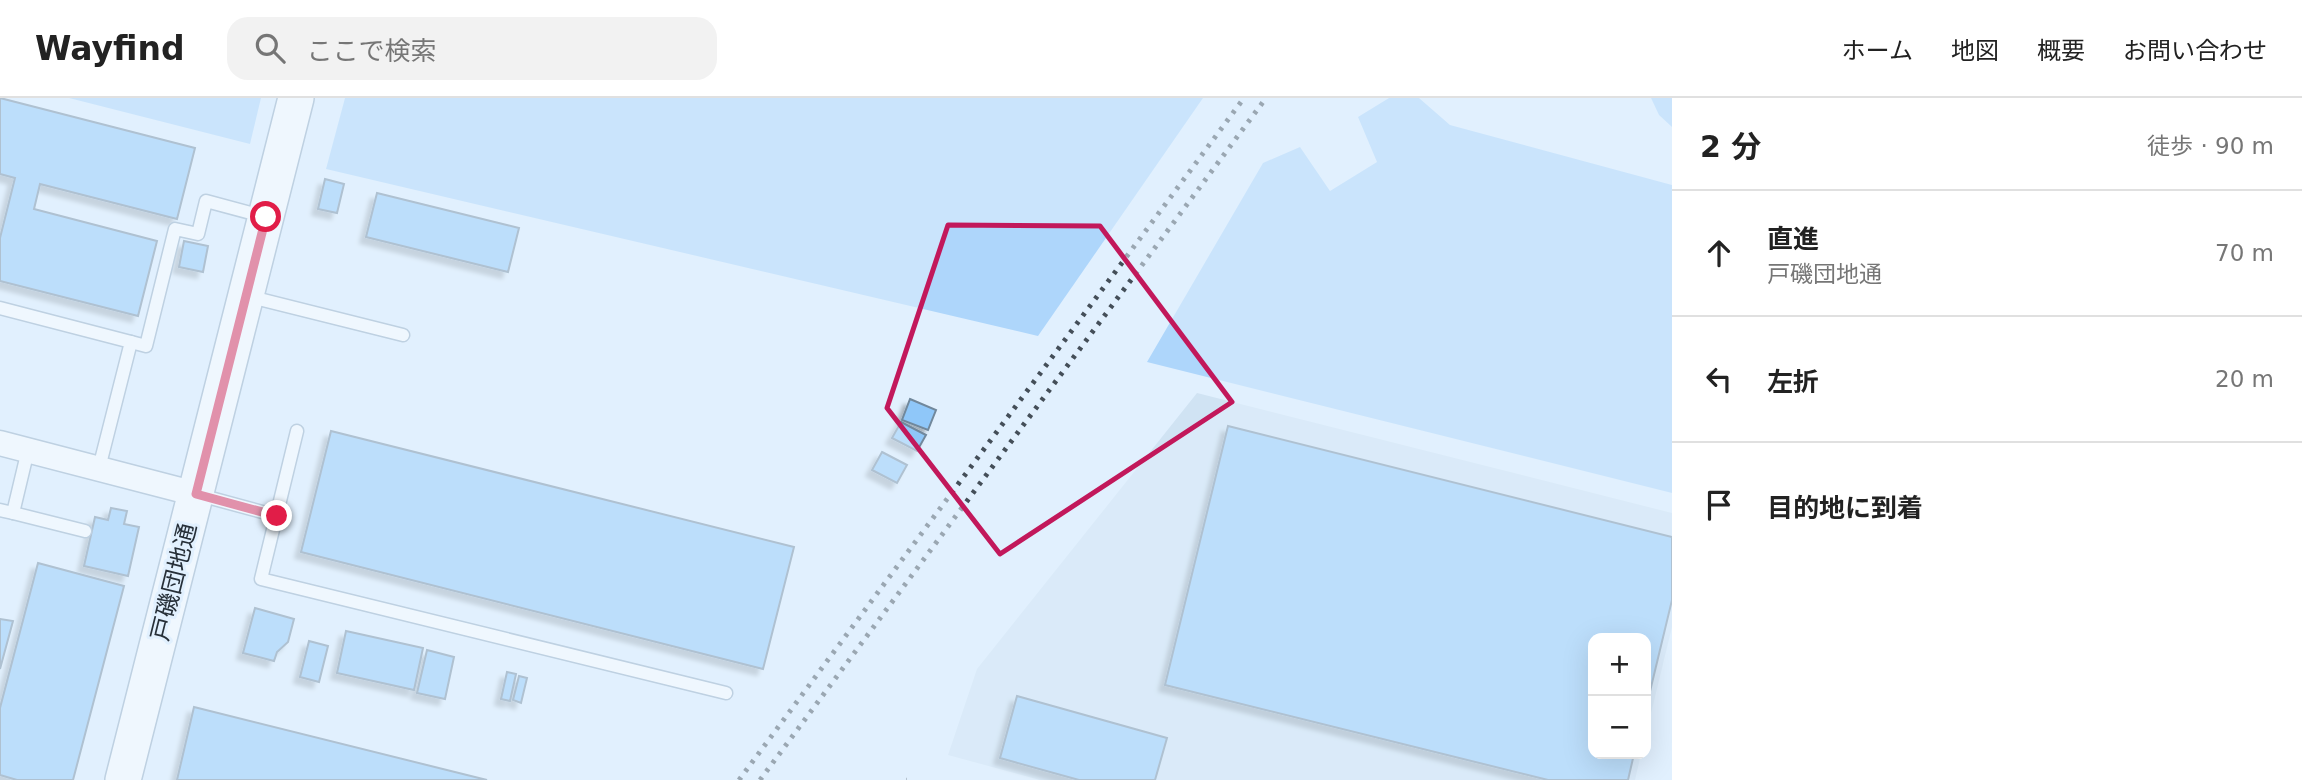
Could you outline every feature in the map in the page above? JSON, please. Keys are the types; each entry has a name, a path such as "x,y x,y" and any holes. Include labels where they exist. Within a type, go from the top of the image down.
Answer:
{"street":[{"name":"戸磯団地通","path":"123,780 296,98"},
{"path":"0,443 196,494"}],"lane":[{"path":"0,308 146,346 175,229 198,234 206,201 266,217"},
{"path":"246,296 403,335"},
{"path":"99,468 131,342"},
{"path":"297,431 261,579 726,693"},
{"path":"13,513 29,450"},
{"path":"196,494 277,516"},
{"path":"0,509 85,531"}],"highlighted area":[{"path":"948,225 1100,226 1232,402 1000,554 887,408"}],"shaded area":[{"path":"69,98 261,98 250,144"},
{"path":"345,98 1203,98 1038,336 326,169"},
{"path":"1389,98 1419,98 1450,125 1672,185 1672,493 1147,362 1263,163 1300,147 1330,191 1377,162 1358,117"},
{"path":"1651,98 1672,98 1672,127 1659,115"},
{"path":"1197,393 1672,513 1672,627 1651,713 1651,633 1588,633 1588,759 1640,759 1635,780 1040,780 948,755 977,669"}],"building":[{"path":"0,98 195,148 177,219 40,184 34,209 157,241 138,316 0,281 0,238 15,178 0,174"},
{"path":"325,179 344,184 337,213 318,209"},
{"path":"377,193 519,228 508,272 366,237"},
{"path":"184,241 208,246 203,272 179,267"},
{"path":"910,399 936,410 928,430 902,420"},
{"path":"901,422 926,435 917,451 892,438"},
{"path":"1228,426 1672,537 1672,600 1651,687 1651,633 1588,633 1588,759 1633,759 1628,780 1548,780 1165,685"},
{"path":"331,431 794,547 763,669 301,552"},
{"path":"882,452 907,465 897,483 872,470"},
{"path":"111,508 127,511 124,524 139,527 128,576 84,566 95,517 108,520"},
{"path":"38,563 124,586 73,780 17,780 0,775 0,708"},
{"path":"255,608 294,619 288,642 277,652 274,661 243,653"},
{"path":"0,619 13,621 0,669"},
{"path":"346,631 423,648 414,690 337,673"},
{"path":"309,641 328,646 319,682 300,677"},
{"path":"427,650 454,657 445,699 417,693"},
{"path":"507,672 516,674 510,701 501,699"},
{"path":"519,676 527,678 521,703 513,700"},
{"path":"1017,696 1167,738 1155,780 1079,780 1000,758"},
{"path":"194,707 487,780 177,780"}],"railway":[{"path":"739,780 1244,98"},
{"path":"760,780 1266,98"}],"route":[{"path":"266,217 196,494 277,516"}]}
